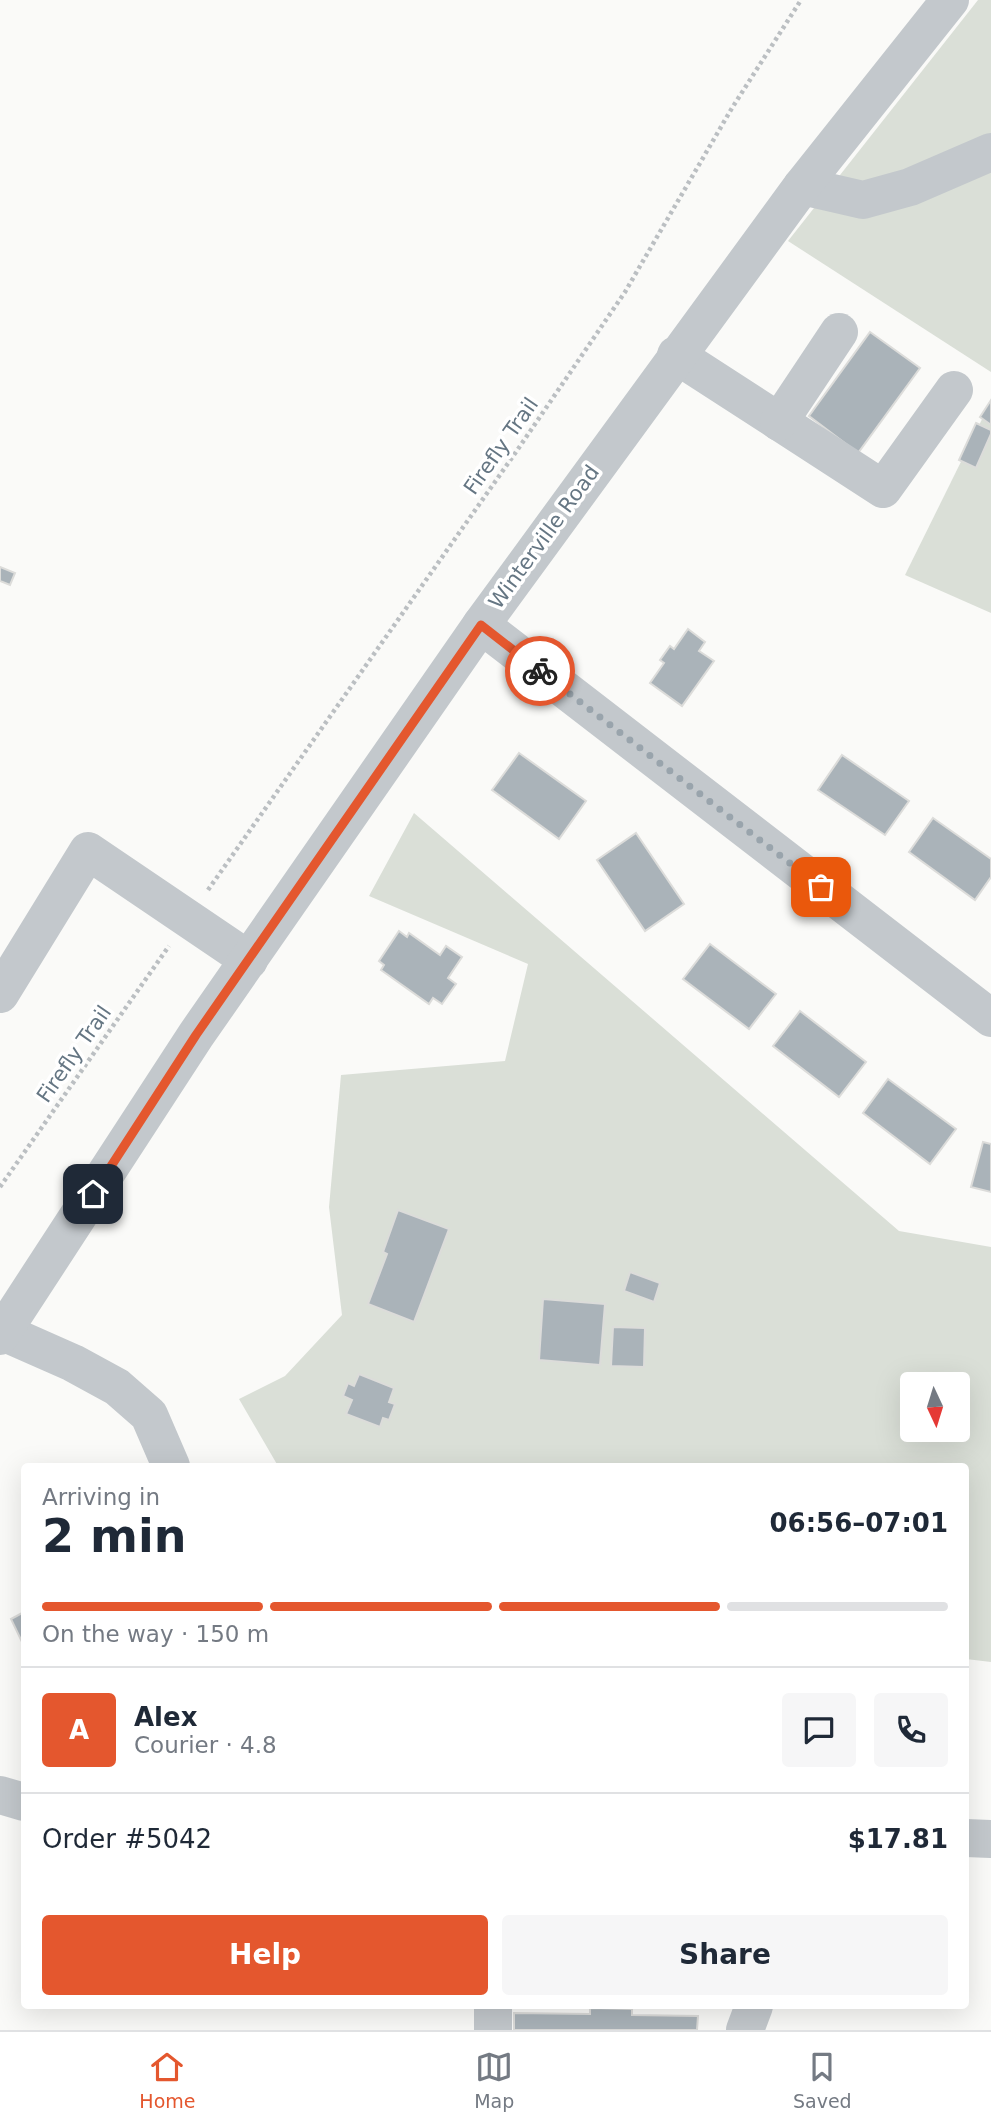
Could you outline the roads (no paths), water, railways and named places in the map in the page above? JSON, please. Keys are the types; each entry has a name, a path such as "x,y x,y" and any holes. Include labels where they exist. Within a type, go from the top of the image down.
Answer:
{"street":[{"name":"Winterville Road","path":"1,1334 196,1035 481,625 802,186 950,0"},
{"path":"802,186 863,200 910,187 990,155"},
{"path":"779,422 839,332"},
{"path":"676,355 883,489 954,390"},
{"path":"481,625 991,1018"},
{"path":"0,994 88,850 249,960"},
{"path":"1,1334 74,1363 117,1387 149,1415 170,1463"},
{"path":"0,1795 21,1801"},
{"path":"969,1838 991,1839"},
{"path":"493,2009 493,2030"},
{"path":"745,2030 753,2009"}]}
